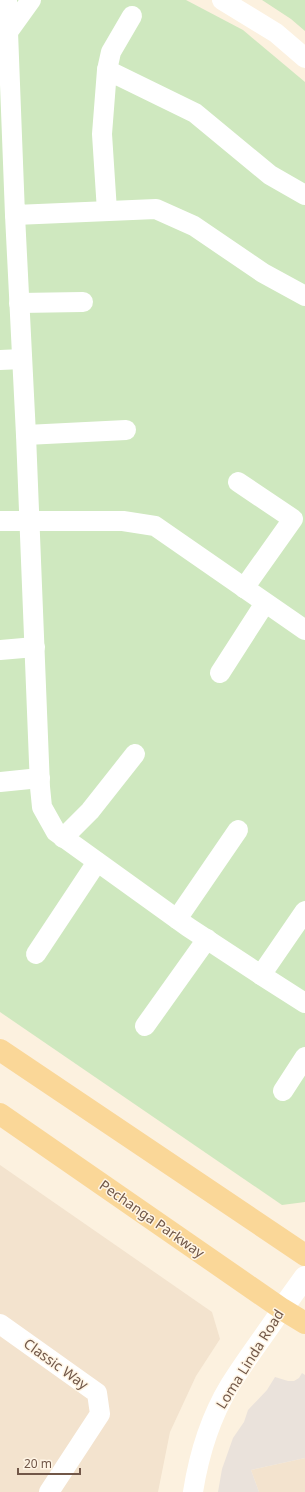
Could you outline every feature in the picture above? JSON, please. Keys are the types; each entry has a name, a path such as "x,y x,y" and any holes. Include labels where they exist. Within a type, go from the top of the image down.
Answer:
{"main road":[{"path":"0,1050 305,1255"},
{"name":"Pechanga Parkway","path":"0,1114 282,1309 305,1323"}],"street":[{"path":"7,0 8,32 5,96 10,224 19,303 42,807 56,832 63,838 177,919 305,1003"},
{"path":"8,32 31,0"},
{"path":"222,0 276,33 305,58"},
{"path":"107,211 102,134 107,70 111,52 132,16"},
{"path":"107,70 195,114 270,175 305,195"},
{"path":"10,224 107,211 156,209 194,226 263,273 305,296"},
{"path":"19,303 83,302"},
{"path":"0,360 22,359"},
{"path":"26,435 126,430"},
{"path":"238,482 299,523 244,588"},
{"path":"0,521 123,521 155,526 305,630"},
{"path":"220,673 265,603"},
{"path":"0,650 35,647"},
{"path":"63,838 90,811 135,754"},
{"path":"0,782 40,778"},
{"path":"177,919 238,830"},
{"path":"36,954 97,862"},
{"path":"261,975 305,911"},
{"path":"145,1026 207,939"},
{"path":"283,1091 305,1057"},
{"name":"Loma Linda Road","path":"193,1492 197,1464 210,1426 230,1386 305,1277"},
{"name":"Classic Way","path":"0,1324 97,1393 100,1414 49,1492"}],"shaded area":[{"path":"0,1165 212,1312 220,1339 196,1376 170,1432 158,1492 0,1492"},
{"path":"302,1373 305,1375 305,1458 251,1470 259,1492 218,1492 222,1469 233,1438 244,1422 248,1410 267,1390 275,1377 288,1381 294,1381 299,1378"},
{"path":"305,1458 305,1492 259,1492 251,1470"}],"green space":[{"path":"0,0 186,0 243,30 305,82 305,1202 282,1205 0,1012"},
{"path":"262,0 305,0 305,31 291,19"}]}
